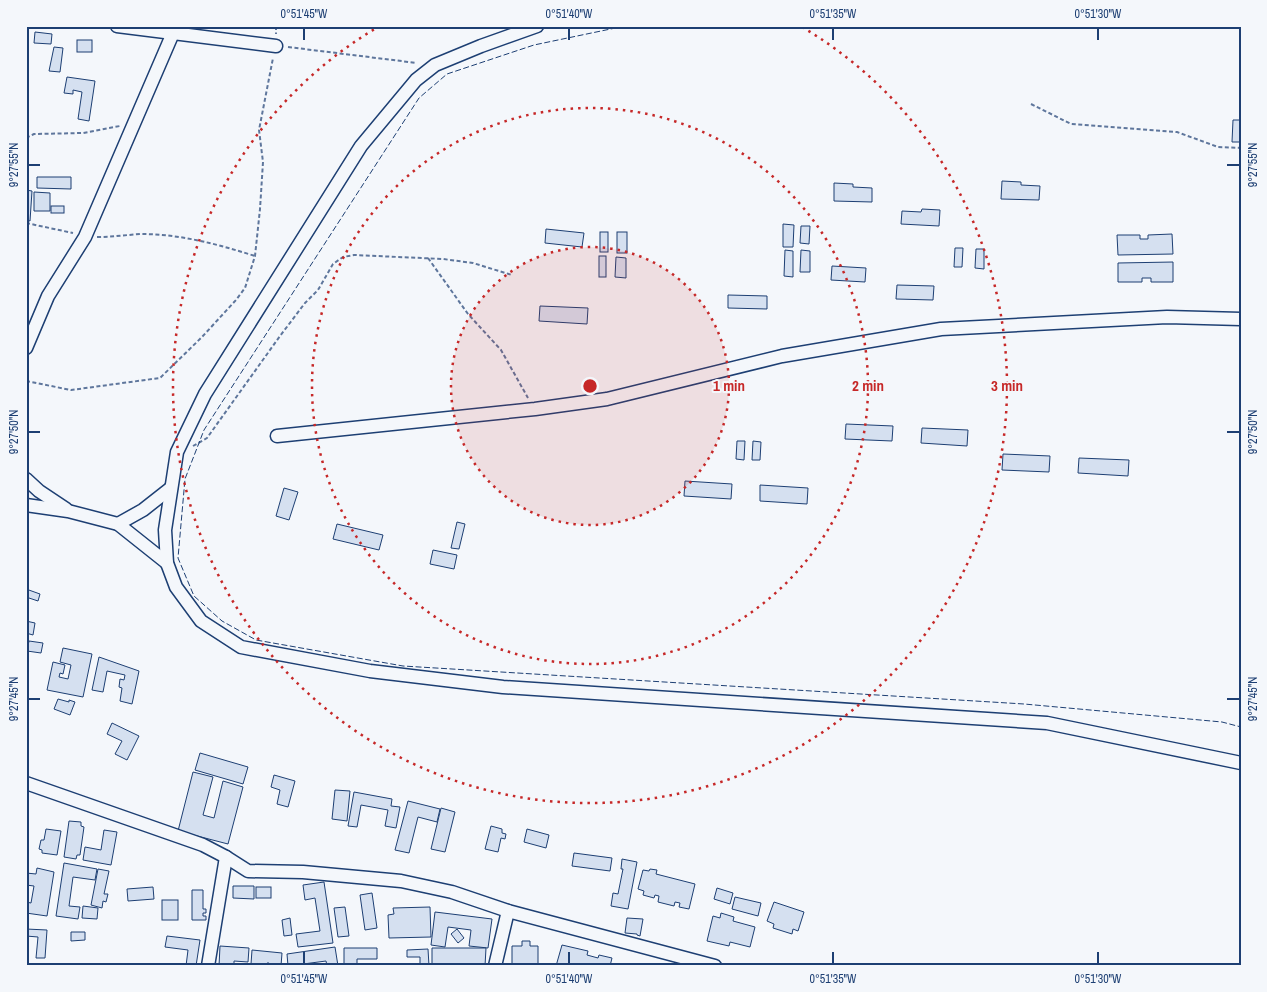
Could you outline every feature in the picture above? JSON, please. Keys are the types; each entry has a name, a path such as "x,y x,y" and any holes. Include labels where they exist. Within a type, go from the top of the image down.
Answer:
{"street":[{"path":"117,26 175,30 276,46"},
{"path":"537,26 481,46 435,66 416,80 361,146 210,386 177,452 165,530 167,562 176,587 201,621 241,647 370,671 503,687 1047,723 1241,764"},
{"path":"26,348 48,296 85,237 175,30"},
{"path":"277,436 535,409 607,398 782,356 940,329 1167,317 1241,319"},
{"path":"26,479 39,492 68,511"},
{"path":"118,524 143,510 171,488"},
{"path":"26,505 68,511 118,524 167,562"},
{"path":"26,783 203,845 248,871 303,872 401,881 452,892 508,911 715,966"},
{"path":"208,966 226,857"},
{"path":"495,966 508,911"}],"path":[{"path":"26,381 71,390 160,378 202,337 245,288 254,256 260,209 263,162 258,130 276,46 435,66"},
{"path":"1031,104 1071,124 1177,132 1218,147 1241,148"},
{"path":"26,138 34,134 83,133 134,125"},
{"path":"26,223 85,237 120,237 139,234 207,241 254,256"},
{"path":"197,445 207,438 280,336 305,303 318,290 332,264 343,257 354,255 428,258 473,263 512,275"},
{"path":"428,258 468,314 500,350 535,409"}],"building":[{"path":"35,32 52,34 51,44 34,43"},
{"path":"77,40 92,40 92,52 77,52"},
{"path":"54,47 63,48 60,72 49,71"},
{"path":"67,77 95,81 89,121 78,119 82,92 73,90 73,94 64,93"},
{"path":"1233,120 1241,120 1241,142 1232,142"},
{"path":"37,177 71,177 71,189 37,188"},
{"path":"1002,181 1040,186 1039,200 1001,199"},
{"path":"834,183 872,188 872,202 834,201"},
{"path":"26,190 32,191 30,221 26,220"},
{"path":"34,192 50,193 50,211 34,211"},
{"path":"51,206 64,206 64,213 51,213"},
{"path":"922,209 940,210 939,226 901,224 902,211 921,212"},
{"path":"783,224 794,225 793,247 783,247"},
{"path":"801,226 810,226 809,244 800,243"},
{"path":"546,229 584,233 582,247 545,243"},
{"path":"600,232 608,232 608,252 600,252"},
{"path":"617,232 627,232 627,253 617,253"},
{"path":"1172,234 1173,254 1118,255 1117,235 1140,235 1140,239 1148,239 1148,235"},
{"path":"955,248 963,248 962,267 954,267"},
{"path":"976,249 984,249 984,269 975,268"},
{"path":"785,250 793,251 793,277 784,276"},
{"path":"801,250 810,251 810,272 800,272"},
{"path":"599,256 606,256 606,277 599,277"},
{"path":"616,257 626,258 626,278 615,277"},
{"path":"1173,262 1173,282 1151,282 1151,278 1142,278 1142,282 1118,282 1118,263"},
{"path":"832,266 866,268 865,282 831,280"},
{"path":"897,285 934,286 933,300 896,299"},
{"path":"728,295 767,296 767,309 728,308"},
{"path":"540,306 588,308 587,324 539,321"},
{"path":"846,424 893,426 892,441 845,439"},
{"path":"922,428 968,430 967,446 921,443"},
{"path":"737,441 745,441 744,460 736,459"},
{"path":"753,441 761,442 760,460 752,460"},
{"path":"1003,454 1050,456 1049,472 1002,470"},
{"path":"1079,458 1129,460 1128,476 1078,473"},
{"path":"685,481 732,484 731,499 684,496"},
{"path":"760,485 808,488 807,504 760,501"},
{"path":"284,488 298,492 289,520 276,516"},
{"path":"457,522 465,524 459,549 451,548"},
{"path":"337,524 383,535 379,550 333,539"},
{"path":"433,550 457,555 454,569 430,564"},
{"path":"26,589 40,594 38,601 26,597"},
{"path":"26,621 35,623 33,635 26,633"},
{"path":"29,641 43,643 41,653 27,651"},
{"path":"63,648 92,654 83,697 47,690 53,662 65,665 63,674 60,673 59,677 68,679 71,665 60,662"},
{"path":"99,657 139,671 132,704 120,701 122,688 119,687 120,679 124,680 125,675 107,671 103,692 92,690"},
{"path":"58,699 75,702 70,715 54,709"},
{"path":"112,723 139,736 127,760 115,754 122,741 107,734"},
{"path":"200,753 248,767 243,784 195,770"},
{"path":"193,772 213,777 203,815 214,818 223,781 243,787 228,844 178,831"},
{"path":"274,775 295,781 288,807 277,804 280,790 271,787"},
{"path":"335,790 350,791 347,821 332,819"},
{"path":"354,792 392,799 391,806 400,807 396,828 385,826 388,810 361,805 357,827 348,826"},
{"path":"408,801 440,809 437,822 418,817 409,853 395,850"},
{"path":"441,808 455,812 445,852 431,849"},
{"path":"69,821 81,822 81,826 84,827 80,855 77,855 76,859 64,857"},
{"path":"491,826 502,829 502,833 506,834 505,839 501,838 498,852 485,849"},
{"path":"46,829 61,831 57,855 42,853 42,850 39,849 41,840 44,840"},
{"path":"527,829 549,835 546,848 524,842"},
{"path":"104,830 117,832 111,865 83,860 85,847 101,850"},
{"path":"574,853 612,858 610,871 572,866"},
{"path":"622,859 637,862 628,909 611,906 613,893 618,894 623,869 621,869"},
{"path":"64,863 97,869 95,880 73,877 69,906 80,907 78,919 56,916"},
{"path":"37,868 54,872 47,916 26,913 26,902 31,903 34,886 26,885 26,873 36,874"},
{"path":"98,869 109,871 104,894 108,894 106,902 103,901 102,908 91,905"},
{"path":"650,869 657,870 656,874 695,884 689,909 679,907 680,903 675,902 674,906 658,902 659,896 655,895 654,898 643,895 644,891 638,889 643,870 649,871"},
{"path":"324,882 333,943 298,947 296,934 320,931 315,898 305,900 303,885"},
{"path":"233,886 254,886 254,899 233,898"},
{"path":"153,887 154,899 128,901 127,889"},
{"path":"256,887 271,887 271,898 256,898"},
{"path":"717,888 733,893 730,904 714,899"},
{"path":"192,890 203,890 203,909 206,909 206,913 203,913 203,916 206,916 206,920 192,920"},
{"path":"372,893 377,928 365,930 360,895"},
{"path":"735,897 761,903 758,916 732,909"},
{"path":"162,900 178,900 178,920 162,920"},
{"path":"774,902 804,912 798,931 793,929 792,934 773,928 774,924 767,921"},
{"path":"83,906 98,908 97,919 82,918"},
{"path":"345,907 349,936 338,937 334,908"},
{"path":"430,907 431,937 389,938 388,915 394,914 393,908"},
{"path":"435,912 492,919 488,948 469,946 471,930 448,927 445,947 431,945"},
{"path":"721,913 734,917 733,921 755,927 750,947 730,942 729,946 707,941 713,916 720,918"},
{"path":"290,918 292,935 284,936 282,920"},
{"path":"627,918 643,919 640,936 625,933"},
{"path":"26,929 47,930 45,958 36,958 38,937 26,936"},
{"path":"457,929 464,938 458,943 451,934"},
{"path":"71,932 85,932 85,940 71,941"},
{"path":"167,936 200,940 196,966 186,966 188,950 165,947"},
{"path":"522,941 530,941 530,946 538,946 538,966 512,966 512,946 522,946"},
{"path":"562,945 588,951 587,955 598,958 599,955 612,958 610,966 556,966"},
{"path":"220,946 249,948 248,962 234,961 234,966 219,966"},
{"path":"335,947 338,966 327,966 326,961 288,966 287,954"},
{"path":"344,948 377,948 377,959 357,959 357,966 344,966"},
{"path":"432,948 486,948 485,966 432,965"},
{"path":"428,949 429,966 420,966 420,957 407,957 407,950"},
{"path":"252,950 282,953 281,966 269,966 269,963 267,965 251,964"}],"fence":[{"path":"625,26 534,45 447,74 419,98 204,430 185,479 178,558 194,596 222,621 256,640 403,666 1024,704 1222,722 1241,727"}]}
